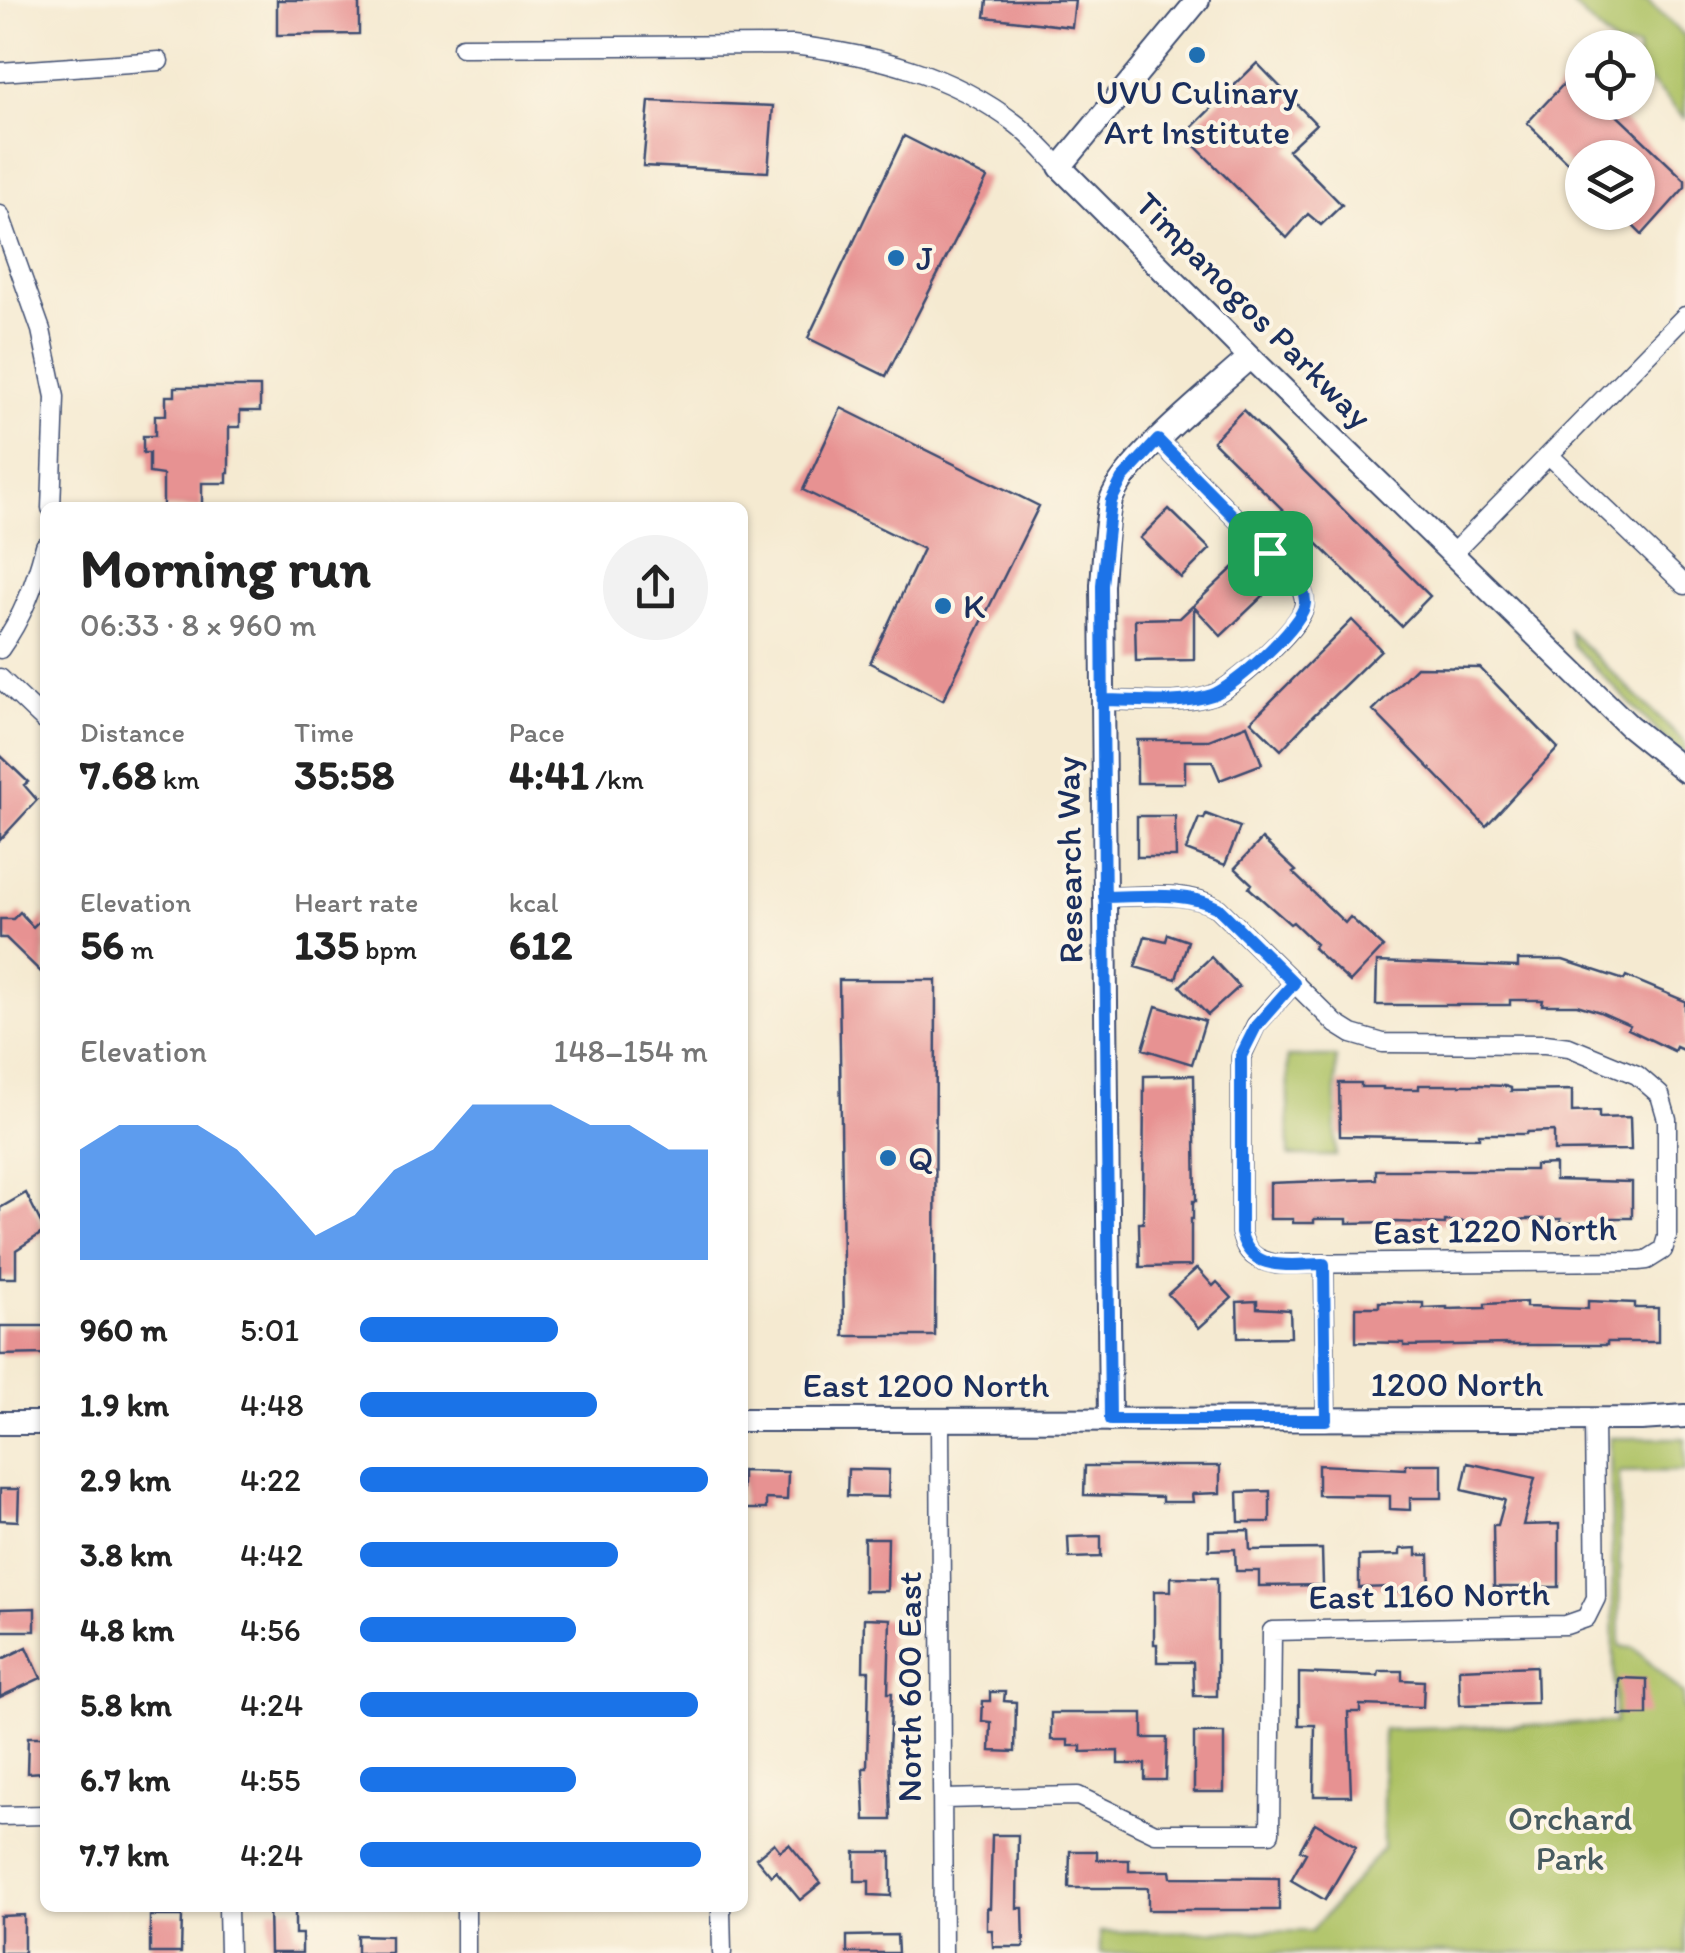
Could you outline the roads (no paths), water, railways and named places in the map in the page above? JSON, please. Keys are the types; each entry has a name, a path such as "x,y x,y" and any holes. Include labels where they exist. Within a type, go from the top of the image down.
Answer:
{"street":[{"path":"1060,167 1198,0"},
{"name":"Timpanogos Parkway","path":"462,47 793,45 913,68 962,88 1018,125 1628,725 1685,771"},
{"path":"0,72 160,60"},
{"path":"0,215 41,330 56,397 51,502"},
{"path":"1452,554 1685,316"},
{"name":"Research Way","path":"1110,1420 1102,585 1111,501 1122,479 1158,440 1250,357"},
{"path":"1103,700 1181,700 1213,695 1249,671 1294,625 1305,607 1298,581 1158,440"},
{"path":"1549,455 1685,585"},
{"path":"0,649 33,590 40,564"},
{"path":"0,678 40,716"},
{"path":"1104,897 1190,897 1206,902 1218,908 1294,983"},
{"name":"East 1220 North","path":"1294,983 1336,1024 1368,1040 1569,1047 1637,1075 1660,1095 1666,1119 1667,1236 1663,1250 1638,1261 1276,1264 1250,1255 1241,1233 1241,1056 1256,1026 1294,983"},
{"path":"1324,1264 1326,1420"},
{"name":"1200 North","path":"1110,1420 1685,1416"},
{"name":"East 1160 North","path":"943,1798 1078,1796 1155,1833 1270,1833 1272,1631 1566,1625 1586,1618 1596,1598 1594,1419"},
{"name":"East 1200 North","path":"748,1420 1110,1420"},
{"name":"North 600 East","path":"940,1421 943,1953"},
{"path":"0,1423 40,1423"},
{"path":"0,1816 40,1815"},
{"path":"228,1912 230,1953"},
{"path":"466,1912 466,1953"},
{"path":"721,1912 722,1953"}],"place":[{"name":"UVU Culinary Art Institute","path":"1197,55"},
{"name":"J","path":"896,258"},
{"name":"K","path":"943,606"},
{"name":"Q","path":"888,1158"}],"park label":[{"name":"Orchard Park","path":"1570,1838"}]}
